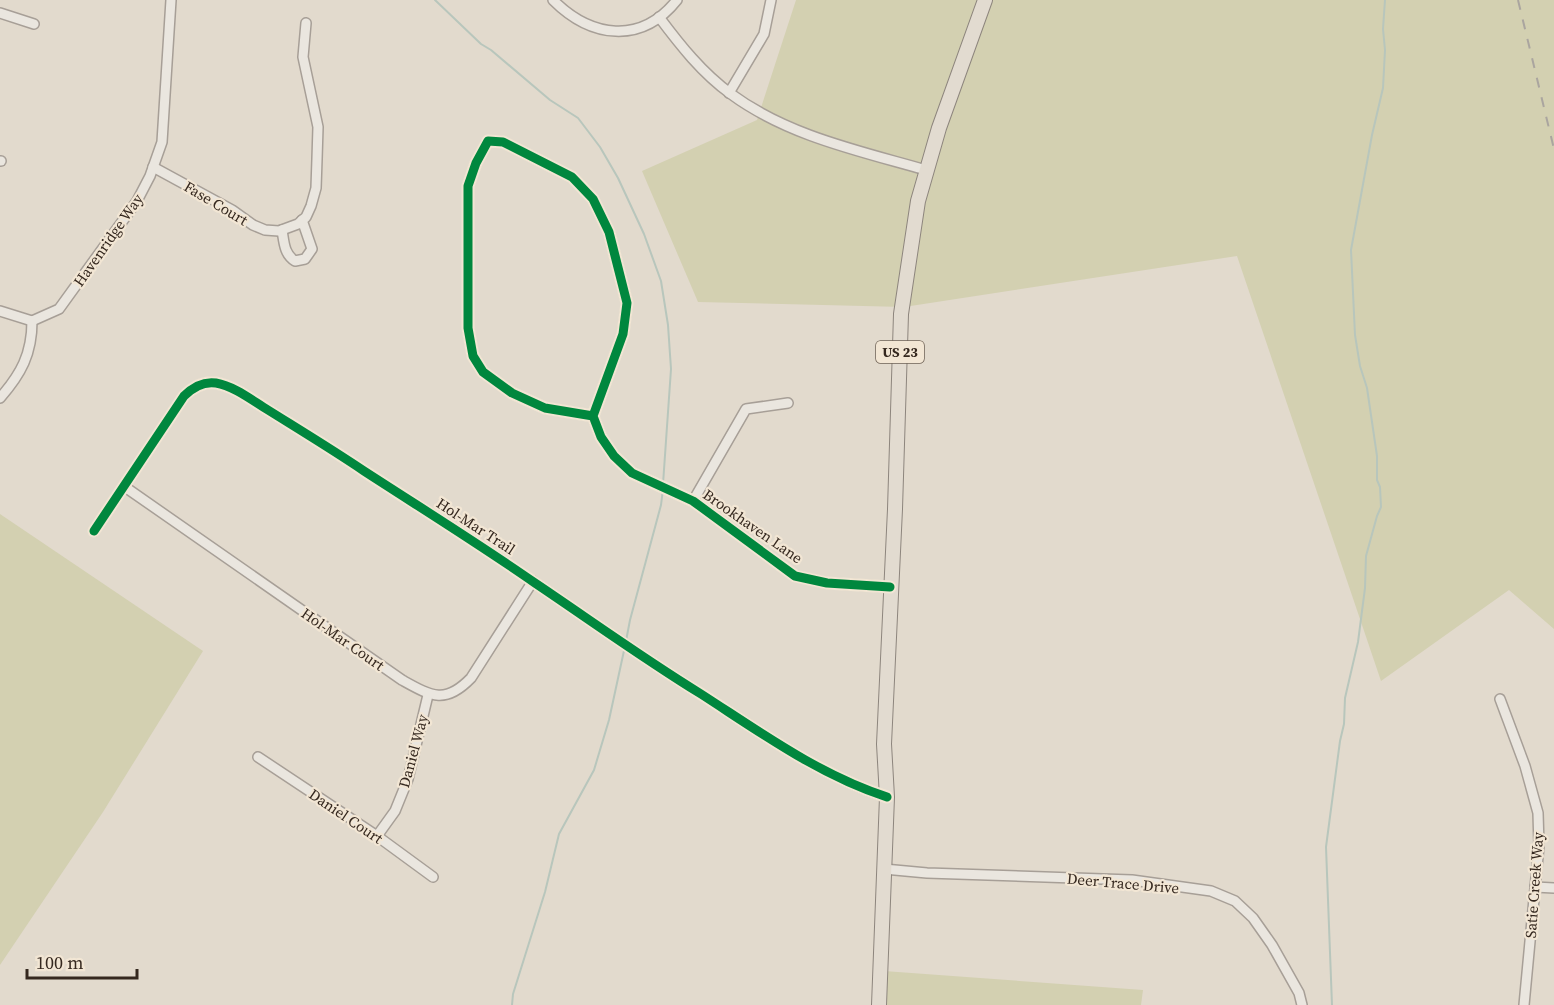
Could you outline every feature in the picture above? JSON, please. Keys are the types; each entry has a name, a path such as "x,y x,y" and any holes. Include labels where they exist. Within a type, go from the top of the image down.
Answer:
{"main road":[{"name":"US 23","path":"879,1005 887,797 884,744 901,314 918,201 926,170 985,0"}],"street":[{"name":"Havenridge Way","path":"32,321 58,309 70,294 137,201 153,167 162,142 171,0"},
{"path":"553,0 562,9 588,24 614,32 637,30 659,17 677,0"},
{"path":"729,93 764,34 771,0"},
{"path":"0,13 34,24"},
{"path":"659,17 684,50 729,93 747,106 781,124 824,141 926,170"},
{"path":"302,220 312,249 305,258 296,261 290,258 284,246 282,231 302,220 311,206 316,188 318,127 303,57 306,23"},
{"path":"488,141 503,142 572,177 593,199 609,232 627,303 623,334 593,416 545,408 512,393 483,372 473,356 468,328 468,186 476,163 488,141"},
{"name":"Fase Court","path":"153,167 232,210 254,225 265,230 282,231"},
{"path":"0,311 32,321 32,340 25,364 0,398"},
{"name":"Hol-Mar Trail","path":"94,531 126,487 184,396 192,388 215,383 247,397 292,425 533,581 658,668 786,748 859,788 887,797"},
{"path":"693,501 746,410 788,403"},
{"name":"Brookhaven Lane","path":"593,416 601,437 614,456 632,473 693,501 795,576 827,583 890,587"},
{"name":"Hol-Mar Court","path":"126,487 402,680 428,695"},
{"path":"428,695 449,694 471,678 533,581"},
{"name":"Daniel Way","path":"377,836 395,811 408,779 428,695"},
{"name":"Satie Creek Way","path":"1500,699 1525,766 1538,813 1539,846 1524,1005"},
{"name":"Daniel Court","path":"258,757 377,836 433,877"},
{"name":"Deer Trace Drive","path":"884,869 927,873 1132,880 1211,891 1235,901 1253,918 1299,993 1302,1005"},
{"path":"1535,886 1554,888"}],"shaded area":[{"path":"796,0 1554,0 1554,629 1509,590 1381,681 1237,256 904,307 698,302 642,171 757,120"},
{"path":"0,514 203,651 103,812 0,965"},
{"path":"884,971 1143,990 1141,1005 880,1005"}],"waterway":[{"path":"435,0 481,44 550,100 578,118 600,147 618,178 644,234 661,281 668,325 671,369 663,484"},
{"path":"1332,1005 1326,847 1344,724 1345,698 1358,642 1365,588 1366,556 1381,507 1380,487 1377,480 1377,456 1367,388 1360,366 1355,335 1351,250 1383,88 1385,0"},
{"path":"626,641 661,505 663,489"},
{"path":"512,1005 513,994 545,892 559,834 594,770 609,720 625,646"}],"railway":[{"path":"1518,0 1554,149"}],"cycle path":[{"path":"593,416 545,408 512,393 483,372 473,356 468,328 468,186 476,163 488,141 503,142 572,177 593,199 609,232 627,303 623,334 593,416 601,437 614,456 632,473 693,501 795,576 827,583 890,587"},
{"path":"94,531 184,396 202,384 223,385 250,398 450,526 659,667 768,737 814,765 887,797"}]}
